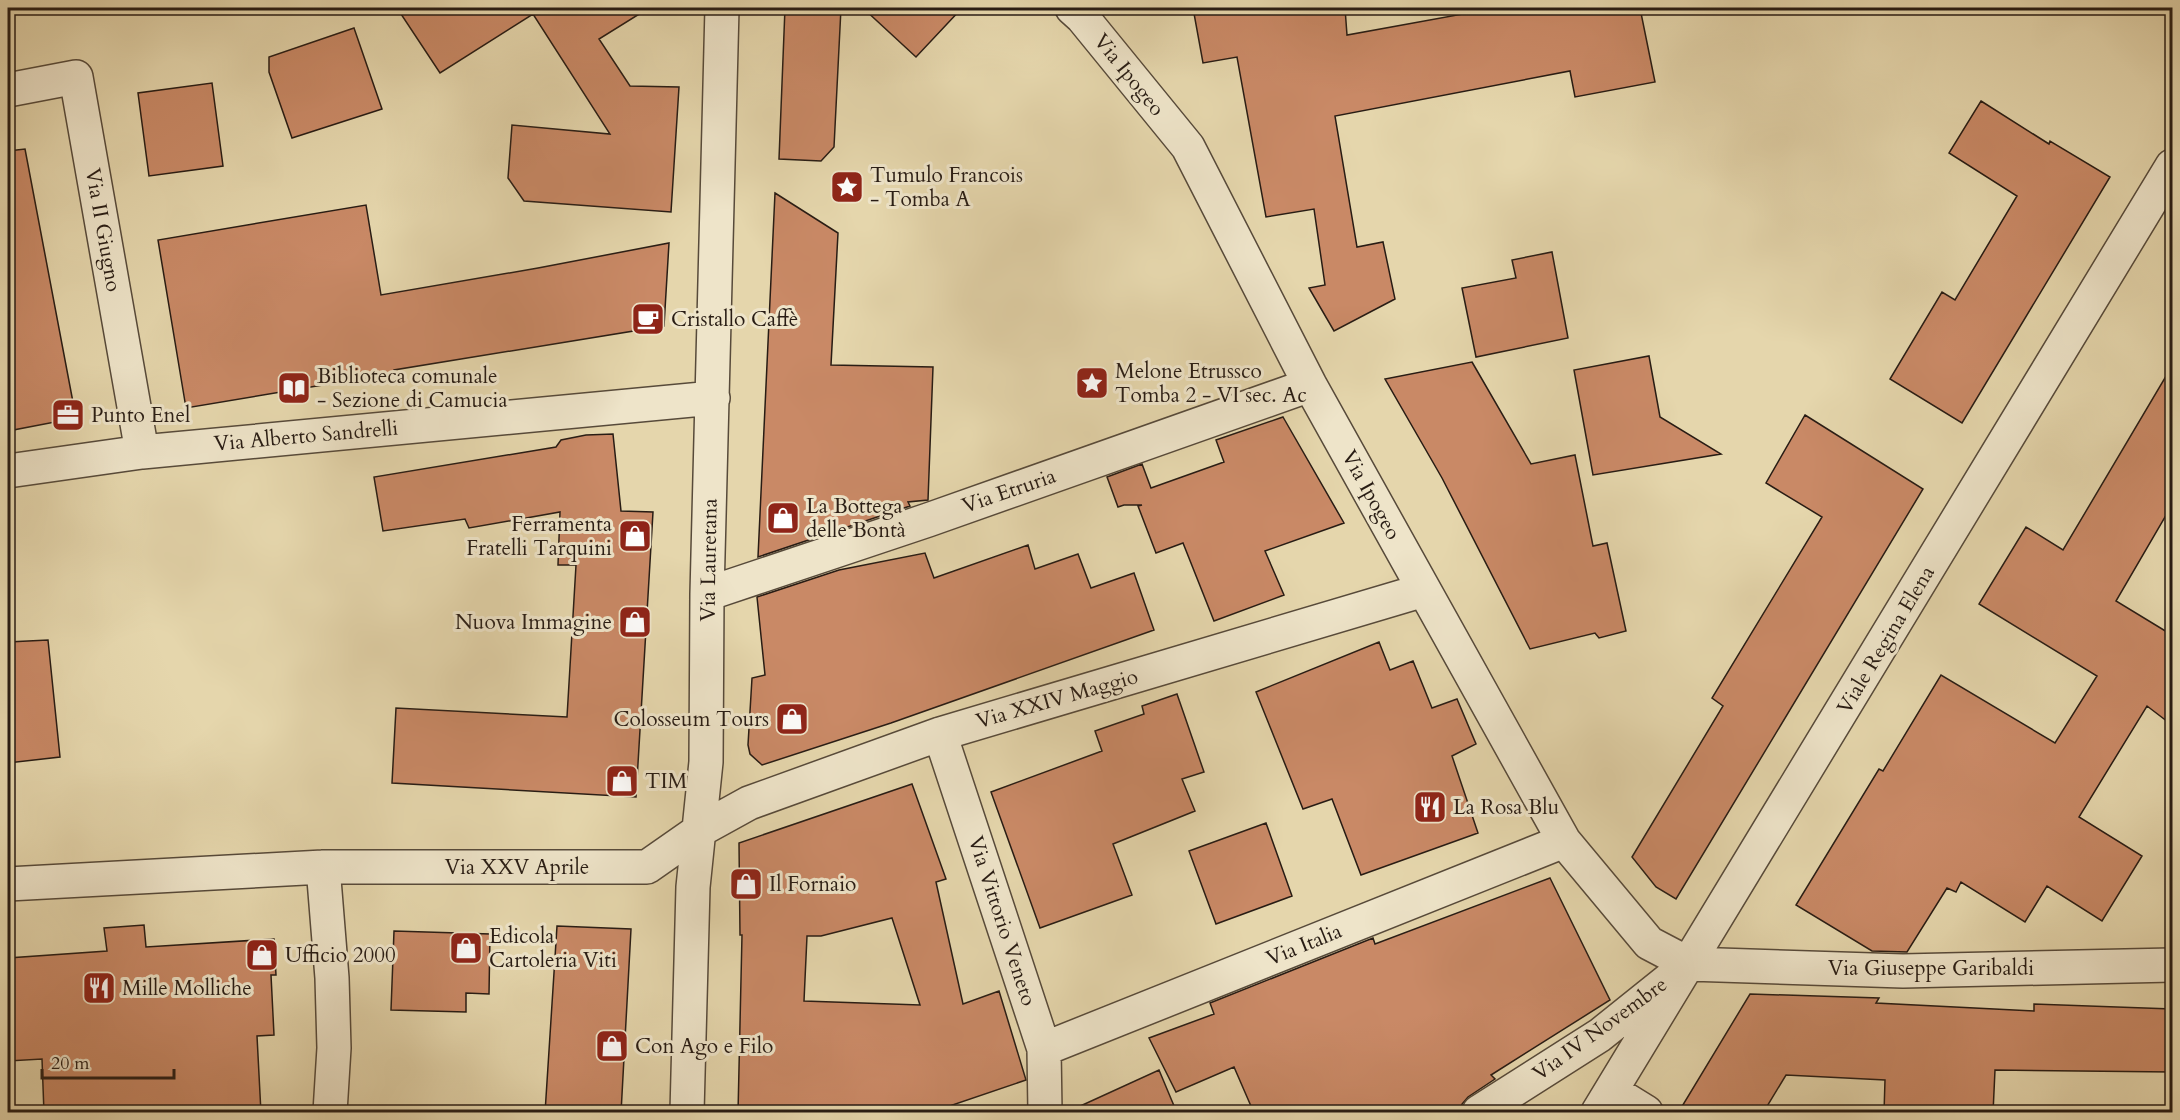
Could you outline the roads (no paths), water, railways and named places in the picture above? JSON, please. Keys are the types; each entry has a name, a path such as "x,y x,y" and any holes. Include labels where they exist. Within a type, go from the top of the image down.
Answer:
{"street":[{"name":"Via Lauretana","path":"687,1113 693,887 706,762 707,594 722,8"},
{"name":"Via Ipogeo","path":"1072,8 1082,17 1188,147 1310,385 1564,841 1649,943 1689,964"},
{"name":"Via II Giugno","path":"8,90 76,77 142,452"},
{"name":"Viale Regina Elena","path":"1605,1102 2172,166"},
{"name":"Via Etruria","path":"707,594 939,516 1310,385"},
{"name":"Via Alberto Sandrelli","path":"8,471 142,452 713,398"},
{"name":"Via XXIV Maggio","path":"700,830 748,804 940,734 1424,590"},
{"name":"Via Vittorio Veneto","path":"940,734 1044,1048 1045,1113"},
{"name":"Via XXV Aprile","path":"8,884 323,867 647,867 700,830"},
{"name":"Via Italia","path":"1044,1048 1564,841"},
{"path":"323,867 334,1036 330,1113"},
{"name":"Via Giuseppe Garibaldi","path":"1689,964 1903,971 2172,965"},
{"name":"Via IV Novembre","path":"1479,1113 1600,1035 1689,964"},
{"path":"1605,1102 1646,1113"}],"place":[{"name":"Tumulo Francois - Tomba A","path":"847,187"},
{"name":"Cristallo Caffè","path":"648,319"},
{"name":"Melone Etrussco Tomba 2 - VI sec. Ac","path":"1092,383"},
{"name":"Biblioteca comunale - Sezione di Camucia","path":"294,388"},
{"name":"Punto Enel","path":"68,415"},
{"name":"La Bottega delle Bontà","path":"783,518"},
{"name":"Ferramenta Fratelli Tarquini","path":"635,536"},
{"name":"Nuova Immagine","path":"635,622"},
{"name":"Colosseum Tours","path":"792,719"},
{"name":"TIM","path":"622,781"},
{"name":"La Rosa Blu","path":"1430,807"},
{"name":"Il Fornaio","path":"746,884"},
{"name":"Edicola Cartoleria Viti","path":"466,948"},
{"name":"Ufficio 2000","path":"262,955"},
{"name":"Mille Molliche","path":"99,988"},
{"name":"Con Ago e Filo","path":"612,1046"}]}
